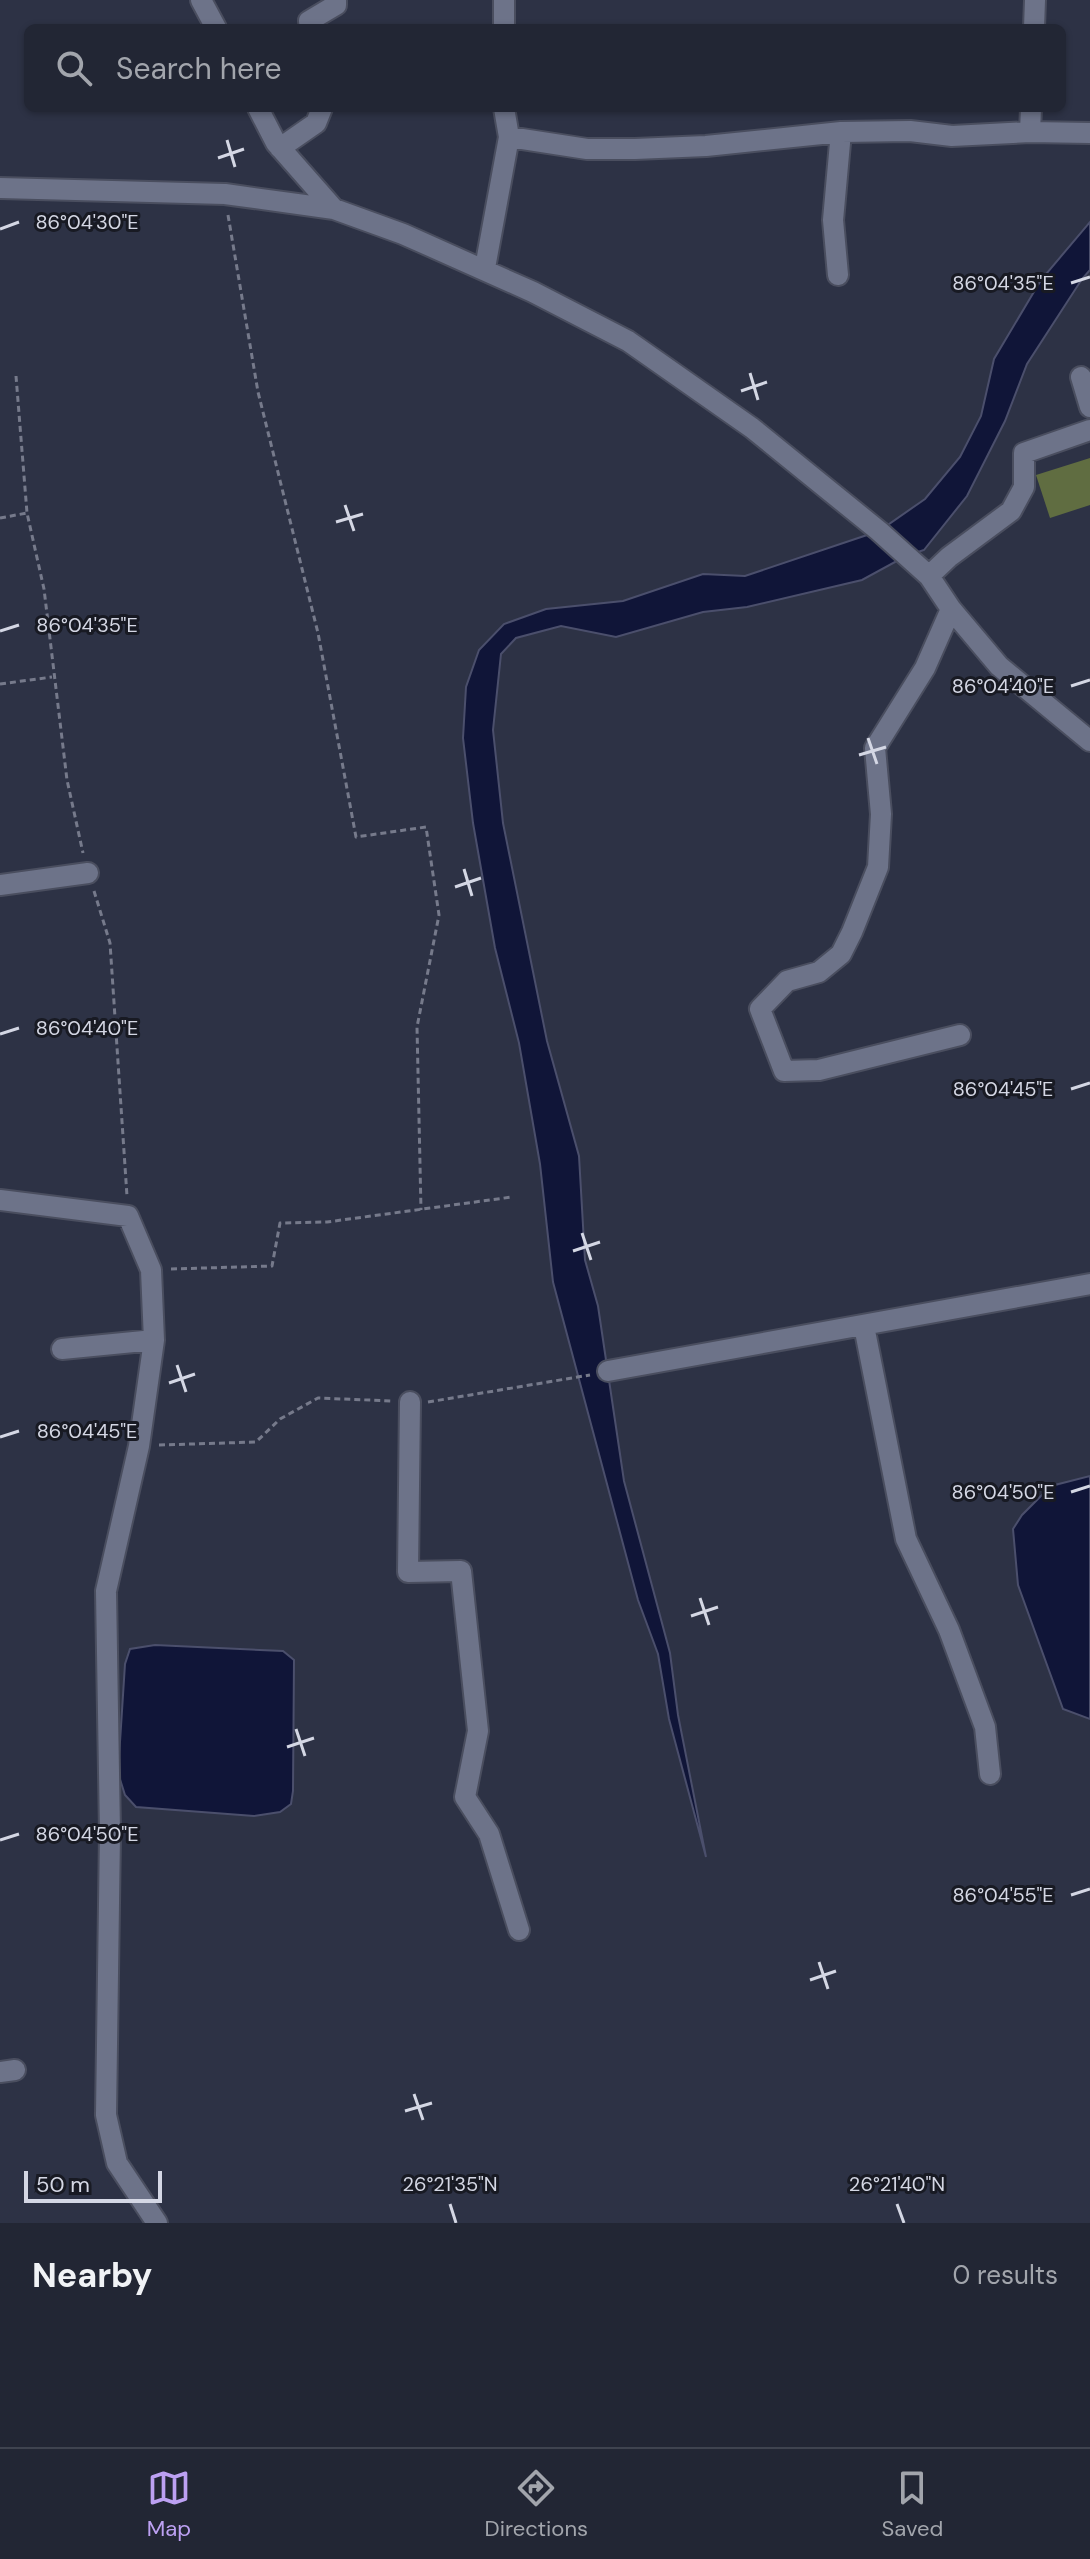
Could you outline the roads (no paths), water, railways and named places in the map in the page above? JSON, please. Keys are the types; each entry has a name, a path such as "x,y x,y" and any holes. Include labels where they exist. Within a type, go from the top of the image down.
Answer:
{"street":[{"path":"201,0 214,24"},
{"path":"309,24 309,21 336,5 336,0"},
{"path":"504,0 504,24"},
{"path":"1034,24 1035,0"},
{"path":"260,112 280,148 334,209"},
{"path":"280,148 316,123 320,112"},
{"path":"485,268 509,137 505,112"},
{"path":"1030,132 1031,112"},
{"path":"509,137 587,149 635,149 706,146 841,132 910,131 952,136 1090,133"},
{"path":"838,275 833,220 841,132"},
{"path":"0,188 225,194 334,209 485,268 628,341 752,428 879,531 929,576 951,609 999,666 1090,741"},
{"path":"1081,377 1090,407"},
{"path":"929,576 960,548 1011,511 1024,487 1024,453 1090,430"},
{"path":"951,609 925,668 875,748 881,814 878,867 852,932 841,954 819,972 787,981 760,1009 784,1071 819,1070 960,1035"},
{"path":"0,885 88,873"},
{"path":"0,1200 128,1216 151,1270 154,1340 139,1446 106,1591 110,1833 106,2115 117,2163 157,2223"},
{"path":"608,1371 1090,1284"},
{"path":"864,1326 906,1539 949,1630 985,1727 990,1774"},
{"path":"62,1349 154,1340"},
{"path":"410,1402 408,1572 461,1571 478,1731 465,1797 489,1834 519,1930"}]}
